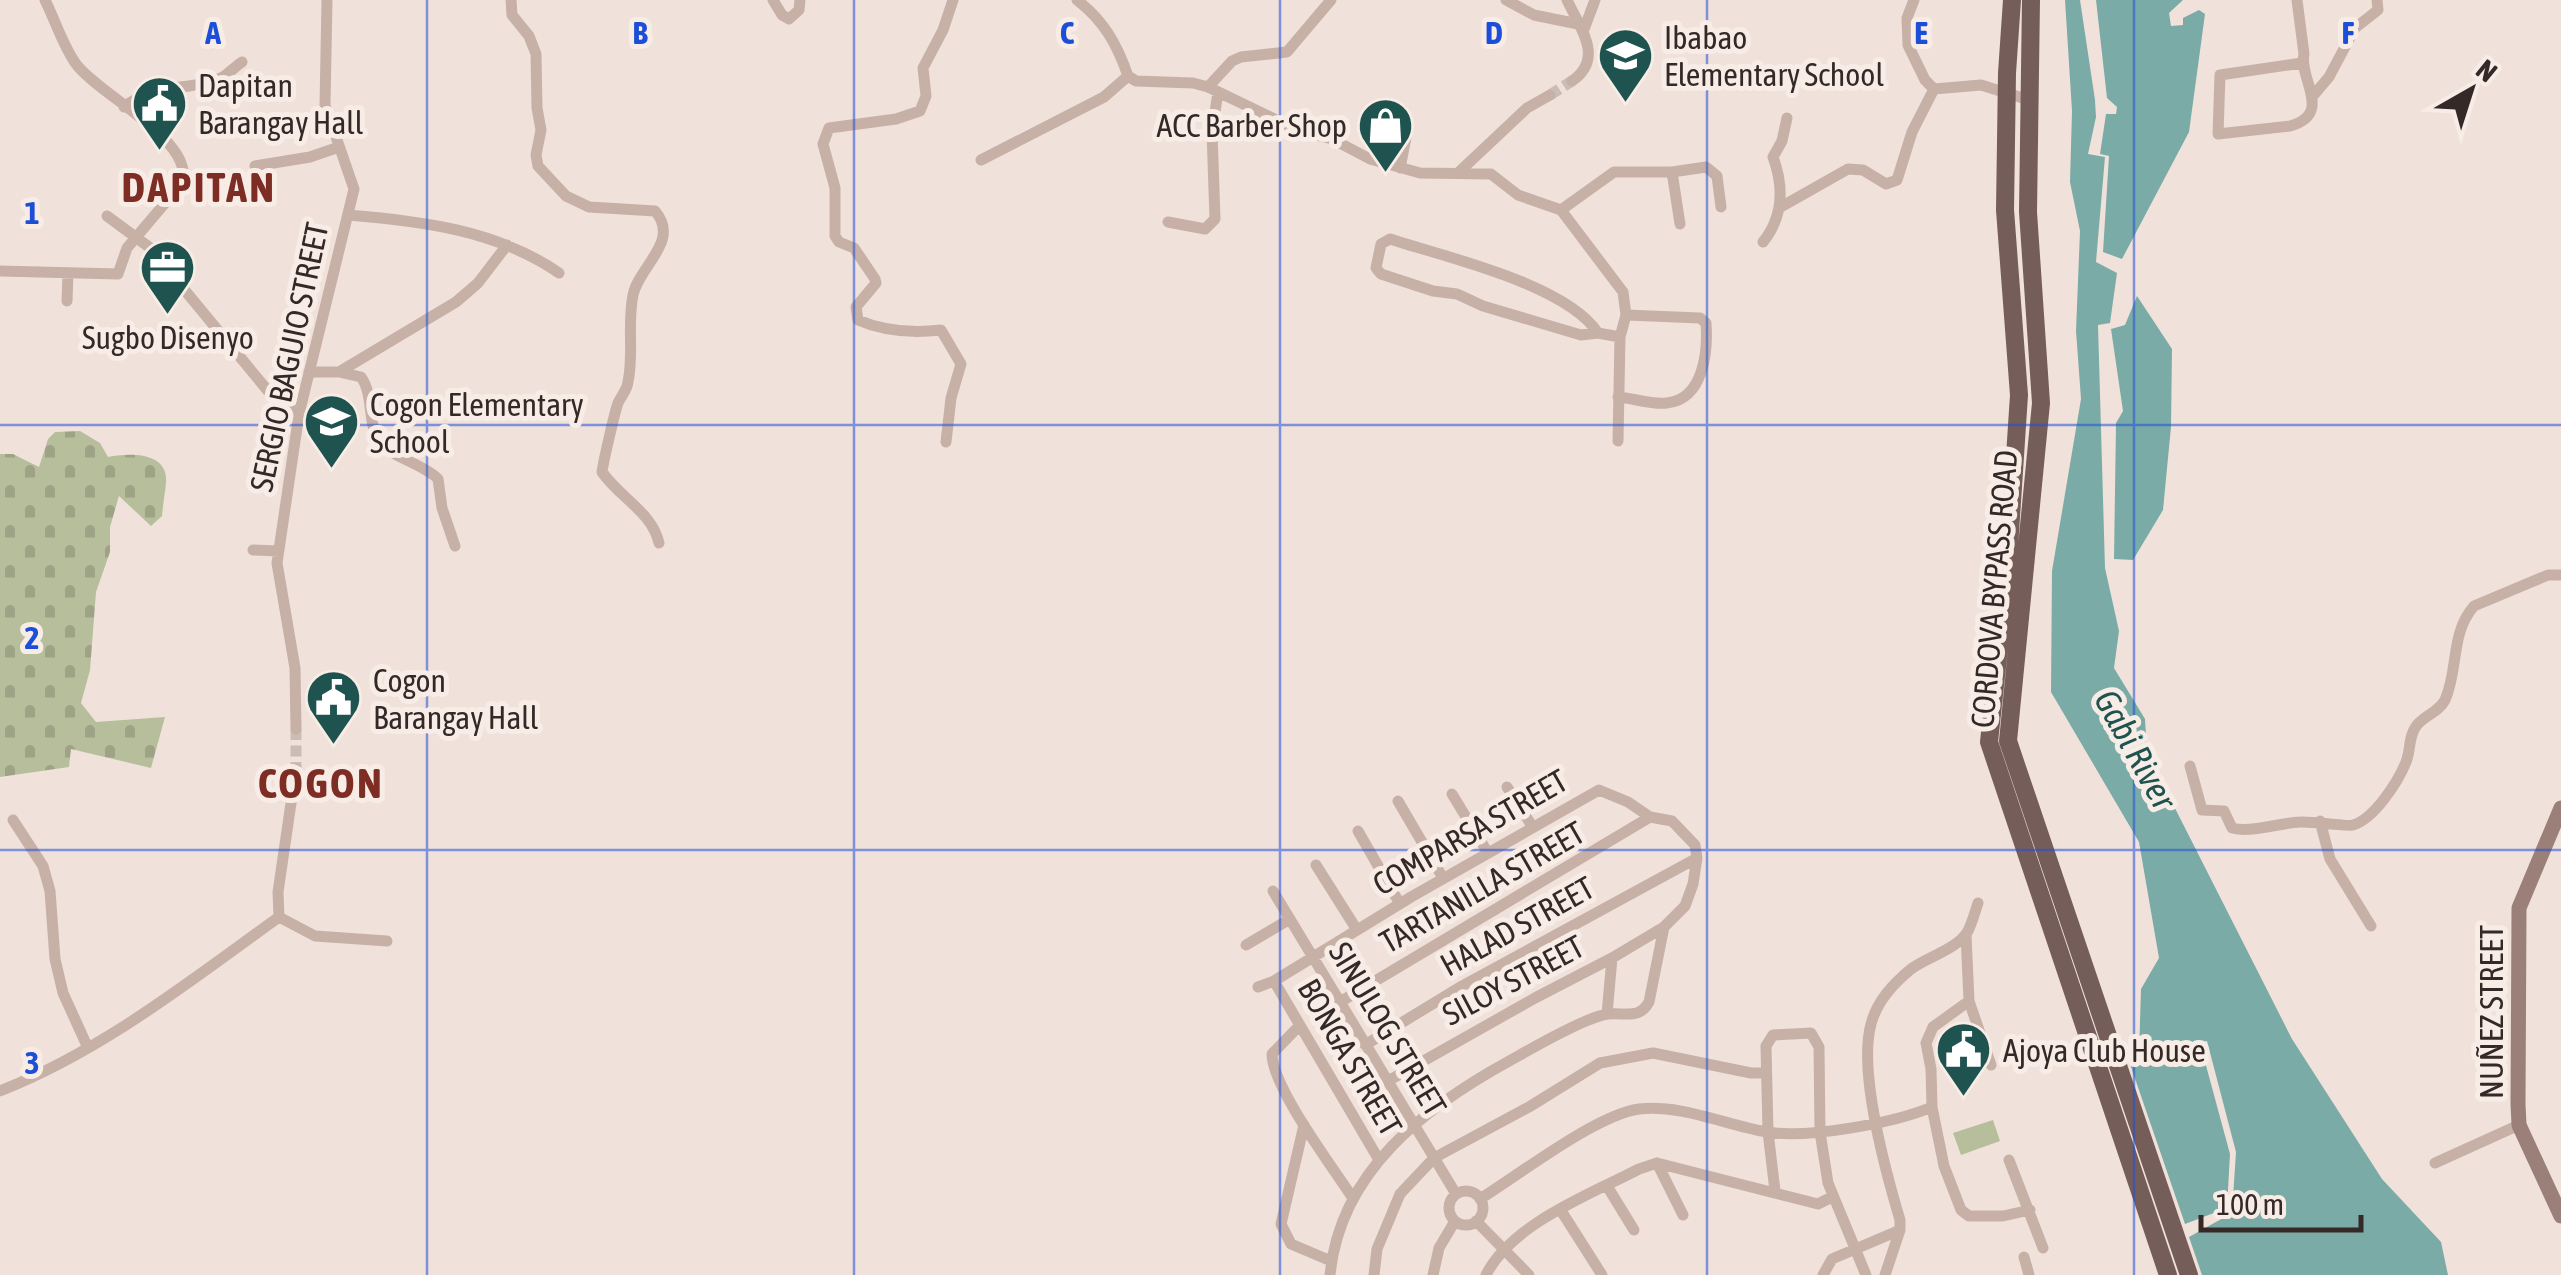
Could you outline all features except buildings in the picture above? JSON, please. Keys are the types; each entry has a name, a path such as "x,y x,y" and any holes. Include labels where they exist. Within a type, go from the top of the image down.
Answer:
{"main road":[{"name":"CORDOVA BYPASS ROAD","path":"2012,0 2004,210 2019,394 2008,564 1989,742 2133,1142 2189,1275"},
{"name":"CORDOVA BYPASS ROAD","path":"2031,0 2028,212 2041,403 2008,741 2133,1142 2168,1275"}],"street":[{"path":"0,271 118,274 127,248 182,182 186,171 180,156 150,126 77,66 44,0"},
{"name":"SERGIO BAGUIO STREET","path":"296,729 295,668 277,563 299,414 353,185 324,104 328,0"},
{"path":"511,0 512,15 529,36 536,54 536,108 541,130 538,166 566,196 588,208 655,211 663,223 664,235 656,254 633,294 628,383 618,403 602,463 602,472 610,483 651,520 659,543"},
{"path":"772,0 782,15 790,19 800,0"},
{"path":"946,442 950,398 961,364 941,330 904,330 858,320 856,308 876,279 854,248 835,236 835,188 823,144 829,128 896,119 920,111 926,96 923,68 944,30 952,0"},
{"path":"1076,0 1098,16 1119,48 1128,76 1145,84 1193,83 1370,160 1437,175 1459,172 1496,176 1518,195 1561,210 1622,292 1626,315 1620,338 1618,441"},
{"path":"1168,222 1205,229 1214,220 1213,90 1232,61 1240,56 1287,52 1331,0"},
{"path":"1506,0 1534,16 1580,28"},
{"path":"1567,0 1590,48 1585,69 1572,81"},
{"path":"1580,28 1595,0"},
{"path":"1914,0 1907,18 1908,46 1934,88 1981,85 2029,100"},
{"path":"2297,0 2302,63 2312,108 2300,123 2222,136 2216,129 2220,76 2302,63"},
{"path":"2312,97 2329,76 2355,28 2378,10 2377,0"},
{"path":"124,108 138,96 222,77 242,62"},
{"path":"981,160 1104,97 1128,76"},
{"path":"1779,208 1848,170 1863,170 1886,184 1897,180 1912,132 1934,88"},
{"path":"1459,172 1527,108 1550,95"},
{"path":"1400,168 1408,128 1402,110"},
{"path":"1762,242 1778,220 1780,183 1773,157 1782,141 1787,118"},
{"path":"255,166 339,148"},
{"path":"1561,210 1614,172 1706,168 1717,176 1720,207"},
{"path":"1672,172 1680,224"},
{"path":"348,215 449,228 535,256 559,274"},
{"path":"107,216 138,237 273,397 299,414"},
{"path":"1598,333 1591,322 1536,287 1390,239 1382,244 1376,268 1381,274 1581,335 1598,333 1620,338"},
{"path":"339,372 456,302 478,284 507,245"},
{"path":"67,301 68,272"},
{"path":"1618,398 1669,403 1678,399 1697,383 1705,356 1706,323 1700,318 1626,315"},
{"path":"309,372 361,377 368,386 369,415 378,441 438,479 442,508 455,546"},
{"path":"253,550 279,551"},
{"path":"2190,766 2200,806 2206,811 2224,811 2232,828 2320,821 2355,825 2373,810 2401,772 2416,726 2446,698 2458,630 2474,606 2548,575 2561,574"},
{"path":"280,918 278,892 296,768"},
{"path":"1508,786 1532,826"},
{"name":"COMPARSA STREET","path":"1258,987 1599,790 1650,817 1672,821 1695,845 1697,858"},
{"path":"1452,794 1488,853"},
{"path":"1398,802 1443,878"},
{"name":"NUÑEZ STREET","path":"2561,808 2557,827 2519,908 2520,1125 2561,1216"},
{"name":"TARTANILLA STREET","path":"1340,1002 1650,817"},
{"path":"13,820 43,866 50,891 55,960 63,993 88,1048"},
{"path":"2320,821 2330,859 2371,926"},
{"path":"1358,832 1400,904"},
{"path":"1330,1275 1331,1260 1352,1197 1412,1125 1473,1081 1557,1034 1606,1014 1634,1014 1647,1007 1664,927 1685,906 1697,858"},
{"name":"HALAD STREET","path":"1365,1046 1462,986 1697,858"},
{"path":"1316,865 1357,930"},
{"name":"SINULOG STREET","path":"1274,891 1456,1194"},
{"path":"1978,902 1966,936 1968,1001 1991,1065"},
{"path":"280,918 315,936 387,942"},
{"path":"0,1092 42,1075 138,1018 280,918"},
{"path":"1246,945 1290,918"},
{"name":"SILOY STREET","path":"1388,1081 1664,927"},
{"path":"1885,1275 1900,1230 1882,1165 1869,1060 1870,1027 1881,998 1912,969 1966,936"},
{"path":"1606,1014 1612,958"},
{"name":"BONGA STREET","path":"1274,981 1379,1160"},
{"path":"1968,1001 1928,1033 1926,1043 1932,1108 1944,1166 1962,1210 1978,1218 2030,1210"},
{"path":"1300,1026 1272,1054 1272,1066 1304,1125 1352,1197"},
{"path":"1775,1191 1768,1132 1766,1046 1773,1035 1812,1032 1819,1047 1820,1132 1832,1197 1866,1275"},
{"path":"1374,1275 1377,1249 1400,1194 1434,1158 1600,1063 1653,1053 1751,1073 1765,1072"},
{"path":"1480,1199 1601,1122 1636,1109 1666,1108 1768,1132 1820,1132 1932,1108"},
{"path":"1304,1125 1281,1224 1291,1244 1331,1260"},
{"path":"2435,1163 2520,1125"},
{"path":"2009,1160 2043,1248"},
{"path":"1486,1275 1505,1249 1560,1210 1657,1164 1818,1204 1832,1197"},
{"path":"1657,1164 1683,1215"},
{"path":"1606,1186 1634,1230"},
{"path":"1468,1191 1480,1199 1482,1214 1476,1221 1466,1225 1455,1221 1449,1205 1456,1194 1468,1191"},
{"path":"1560,1210 1602,1275"},
{"path":"1433,1275 1439,1248 1455,1221"},
{"path":"1476,1221 1529,1275"},
{"path":"1824,1275 1832,1259 1900,1230"},
{"path":"2024,1257 2029,1275"}],"green space":[{"path":"80,431 100,443 108,457 136,455 154,460 161,465 166,483 162,516 151,526 119,496 110,527 110,552 96,592 90,670 81,703 96,722 165,717 151,768 71,749 69,767 0,777 0,454 13,454 39,467 48,439 55,432"},
{"path":"1993,1120 2000,1141 1961,1155 1953,1133"}],"water":[{"name":"Gabi River","path":"2065,0 2080,0 2095,100 2096,117 2088,154 2105,157 2096,262 2117,273 2110,323 2098,325 2105,568 2119,631 2114,668 2145,719 2147,753 2292,1039 2382,1179 2441,1242 2448,1275 2202,1275 2189,1237 2232,1213 2236,1152 2207,1041 2139,1055 2141,989 2159,958 2139,842 2051,692 2052,571 2081,399 2076,331 2080,231 2070,182 2072,111"},
{"path":"2096,0 2183,0 2169,13 2171,26 2183,25 2183,18 2199,10 2205,14 2189,132 2122,259 2103,252 2109,156 2100,154 2106,114 2116,114 2117,107 2107,98"},
{"path":"2137,296 2172,349 2171,427 2163,510 2133,560 2114,559 2116,423 2123,411 2111,329 2125,325"},
{"path":"2201,1047 2230,1154 2227,1208 2185,1224 2130,1064"}],"tunnel":[{"path":"1550,95 1572,81"},
{"path":"296,729 296,769"}],"place":[{"name":"Ibabao Elementary School","path":"1625,104"},
{"name":"Dapitan Barangay Hall","path":"159,152"},
{"name":"ACC Barber Shop","path":"1386,174"},
{"name":"Sugbo Disenyo","path":"168,317"},
{"name":"Cogon Elementary School","path":"331,471"},
{"name":"Cogon Barangay Hall","path":"334,747"},
{"name":"Ajoya Club House","path":"1964,1099"}],"district":[{"name":"DAPITAN","path":"199,187"},
{"name":"COGON","path":"321,783"}]}
